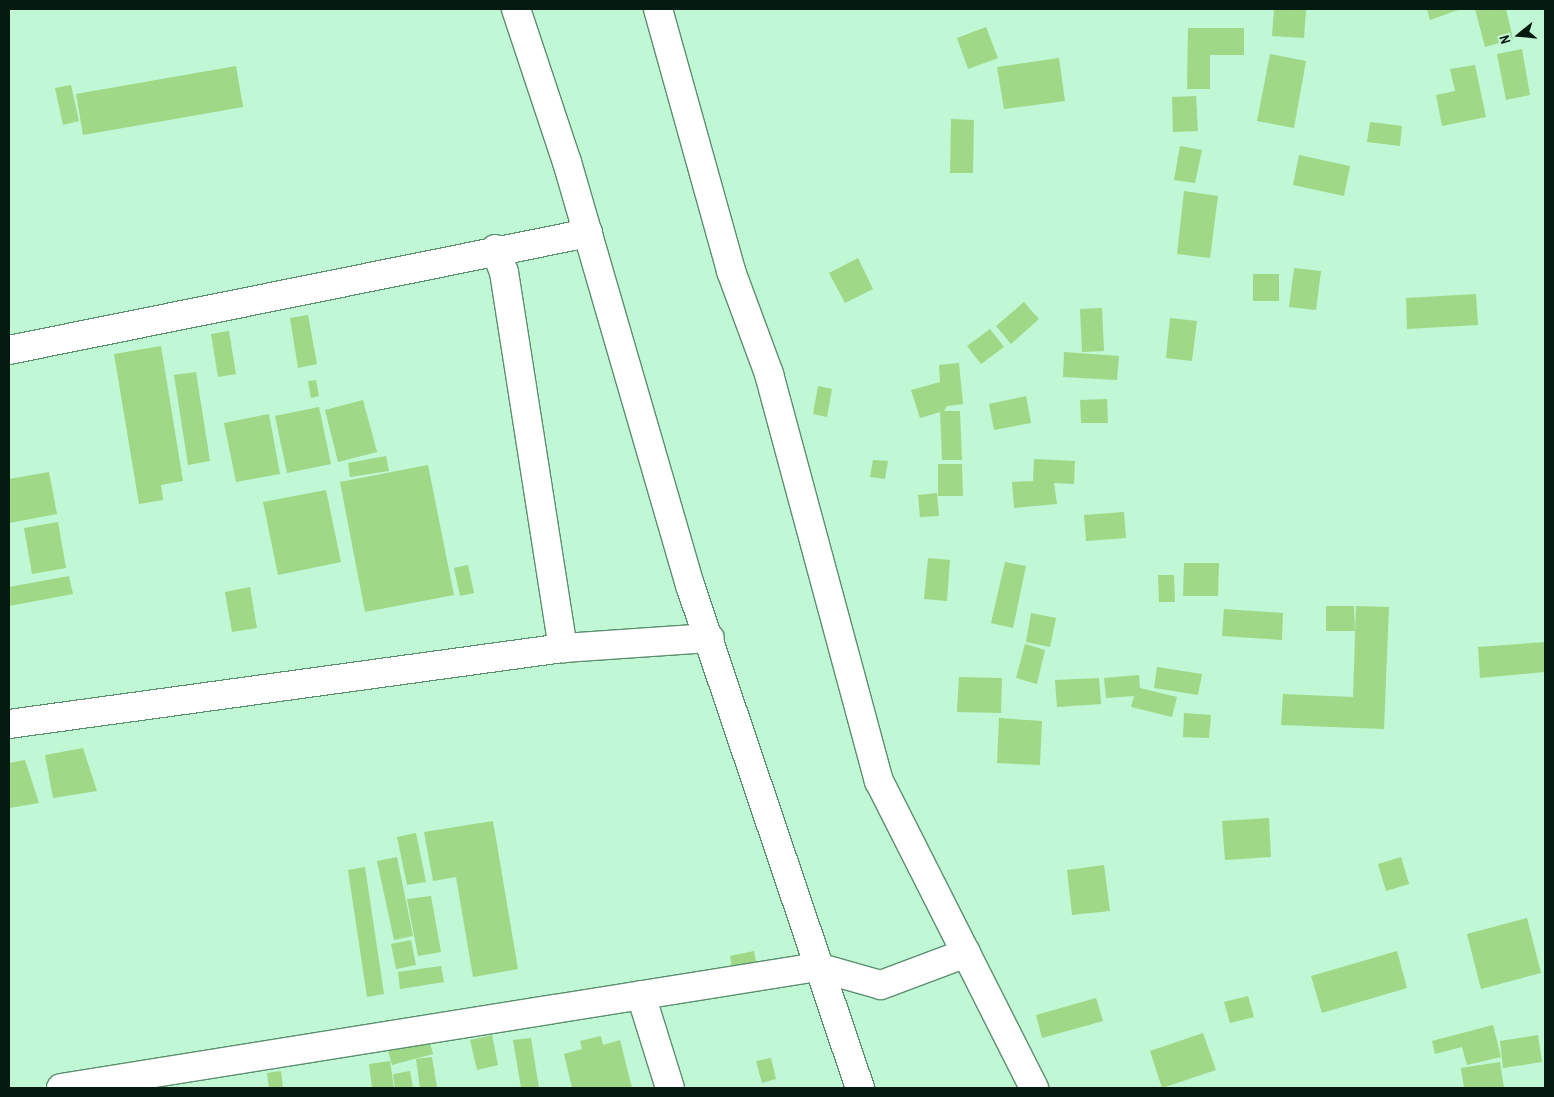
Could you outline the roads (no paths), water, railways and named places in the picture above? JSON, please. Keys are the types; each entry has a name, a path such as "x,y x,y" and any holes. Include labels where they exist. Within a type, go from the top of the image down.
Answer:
{"street":[{"path":"516,9 588,233 710,638 817,967 860,1088"},
{"path":"658,9 731,271 769,374 879,782 1034,1088"},
{"path":"9,350 495,249 588,233"},
{"path":"495,249 504,272 563,648"},
{"path":"9,724 563,648 710,638"},
{"path":"61,1088 817,967 881,985 966,953"},
{"path":"641,995 670,1088"}]}
